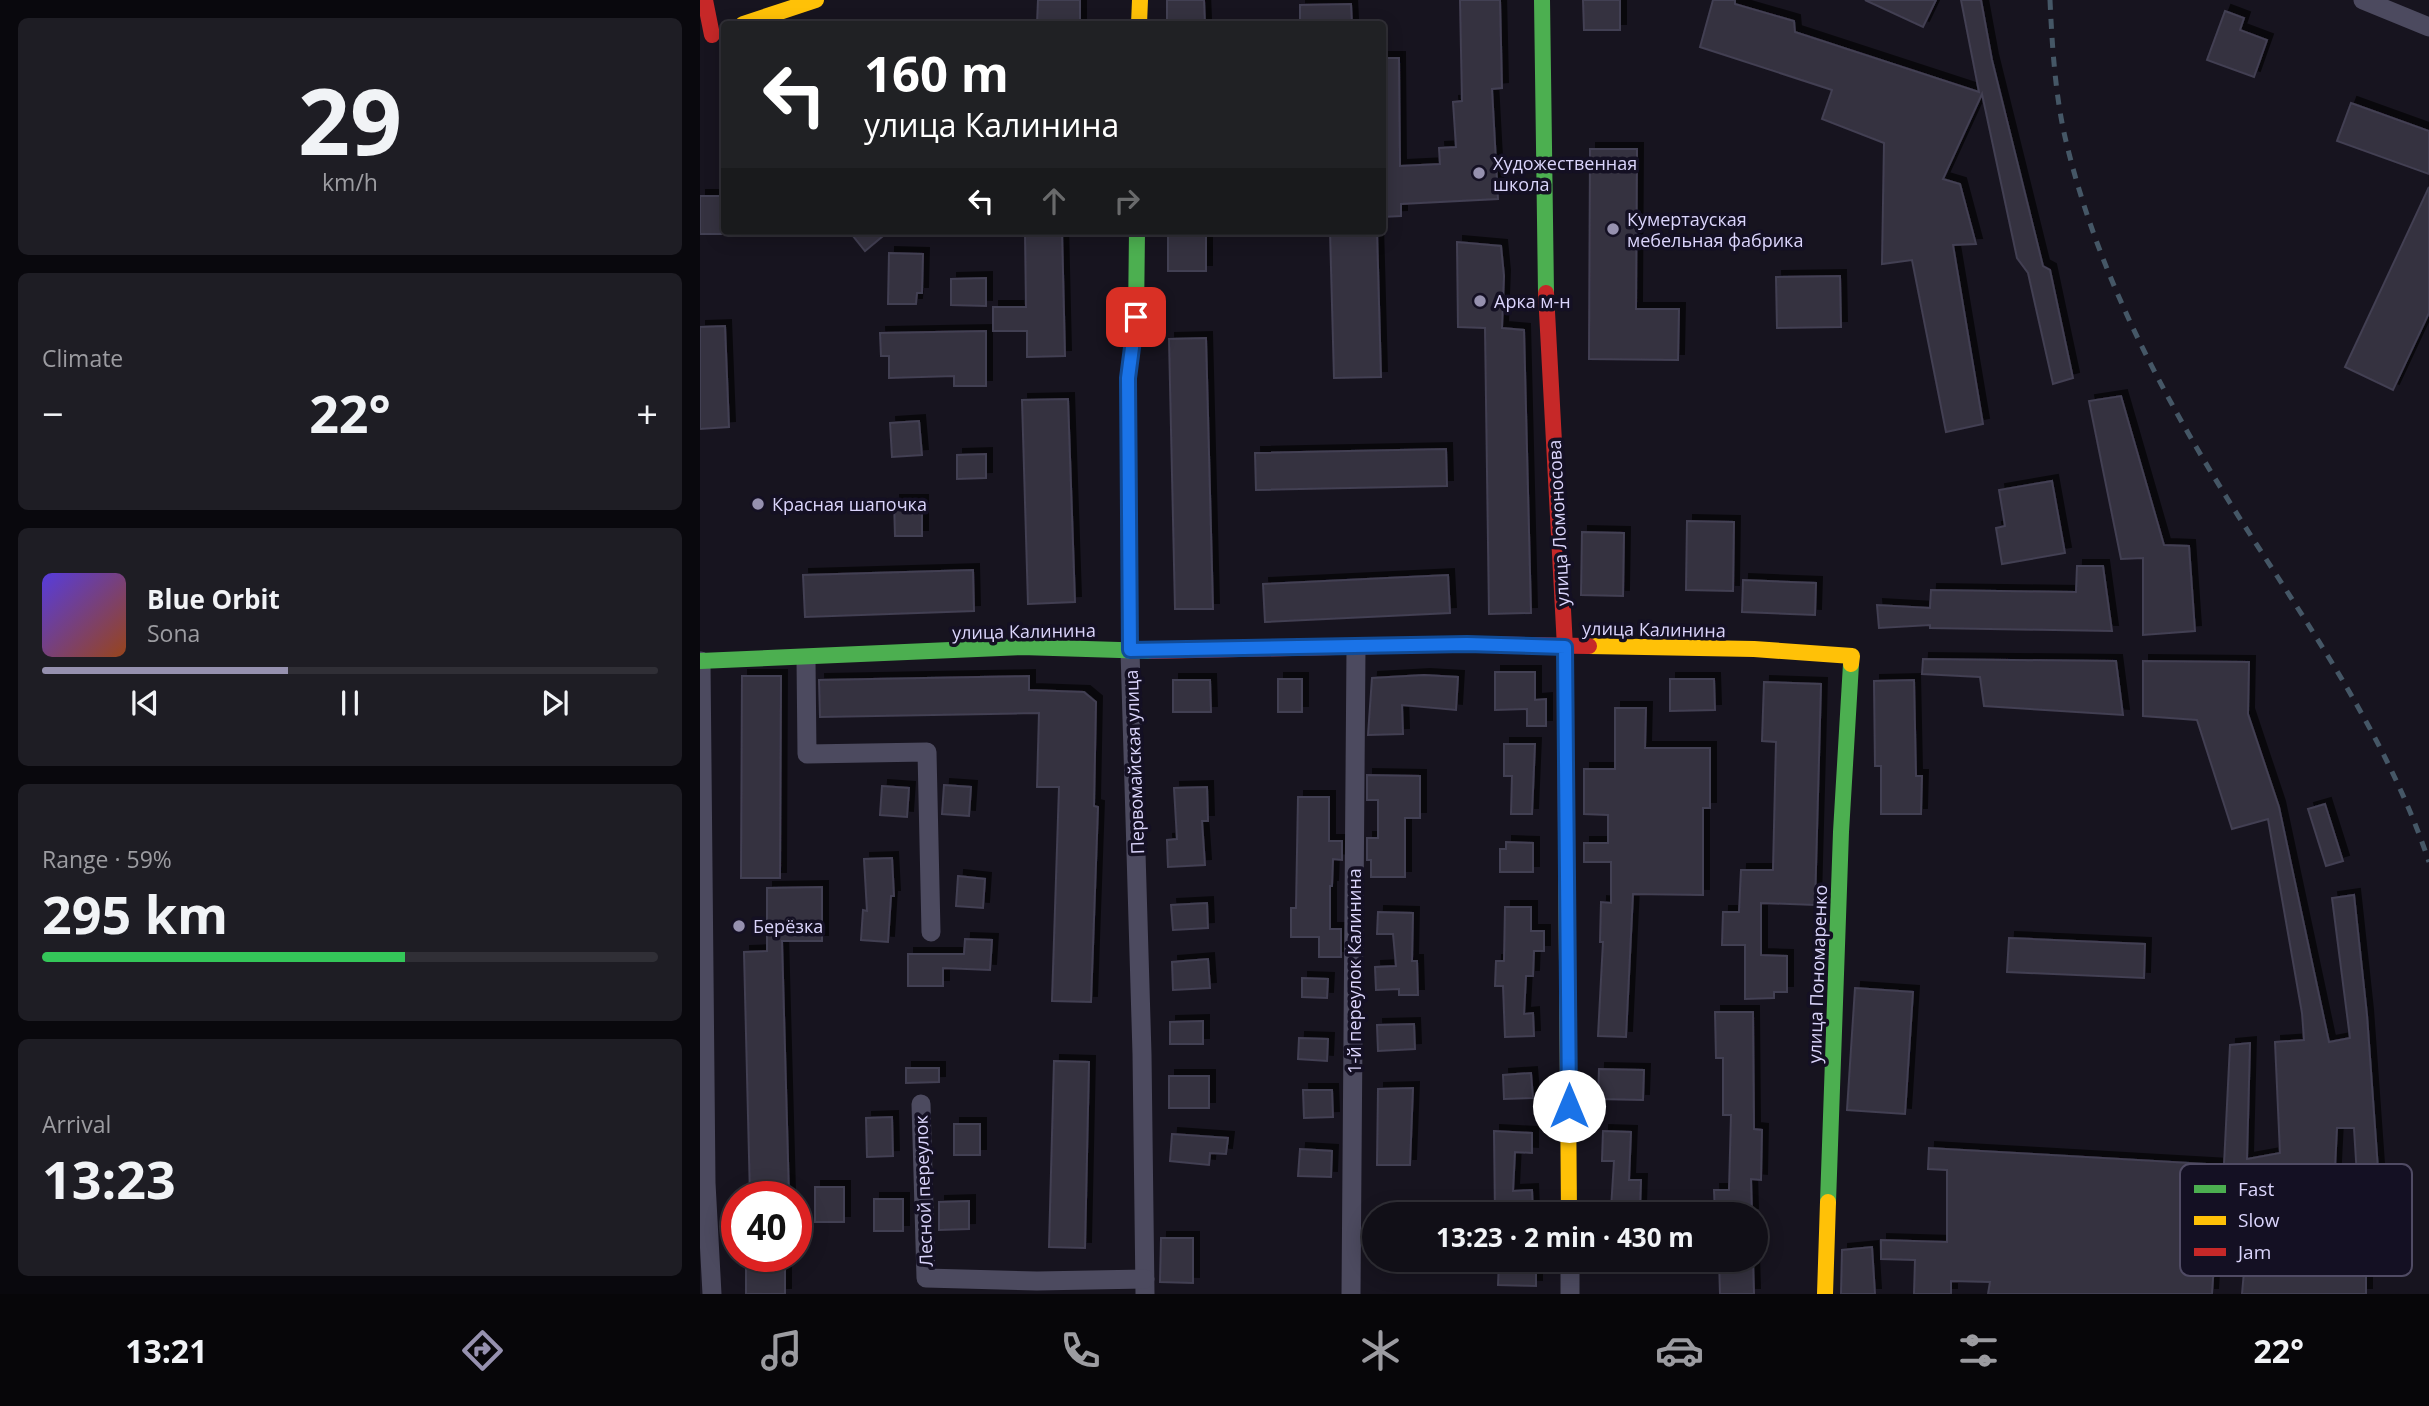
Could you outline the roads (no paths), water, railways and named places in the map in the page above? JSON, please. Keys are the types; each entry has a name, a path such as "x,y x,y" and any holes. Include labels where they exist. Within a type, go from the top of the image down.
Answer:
{"street":[{"path":"705,0 712,35"},
{"path":"752,21 816,0"},
{"path":"1139,21 1140,0"},
{"name":"улица Ломоносова","path":"1542,0 1544,233 1565,647 1569,1202"},
{"path":"2363,0 2429,27"},
{"name":"Первомайская улица","path":"1137,235 1136,317 1128,378 1130,650 1145,1286"},
{"name":"улица Калинина","path":"700,662 1021,647 1130,650 1467,644 1754,649 1852,656"},
{"name":"1-й переулок Калинина","path":"1351,1294 1356,648"},
{"name":"улица Пономаренко","path":"1825,1294 1842,832 1852,656"},
{"path":"806,659 807,754 928,752 930,932"},
{"path":"700,662 706,1183 712,1294"},
{"name":"Лесной переулок","path":"921,1104 926,1278 1145,1286"},
{"path":"1570,1272 1570,1294"}],"railway":[{"path":"2050,0 2056,86 2065,137 2078,186 2112,282 2156,374 2205,463 2315,635 2367,723 2411,814 2429,862"}],"place":[{"name":"Художественная школа","path":"1479,173"},
{"name":"Кумертауская мебельная фабрика","path":"1613,229"},
{"name":"Арка м-н","path":"1480,301"},
{"name":"Красная шапочка","path":"758,504"},
{"name":"Берёзка","path":"739,926"}]}
